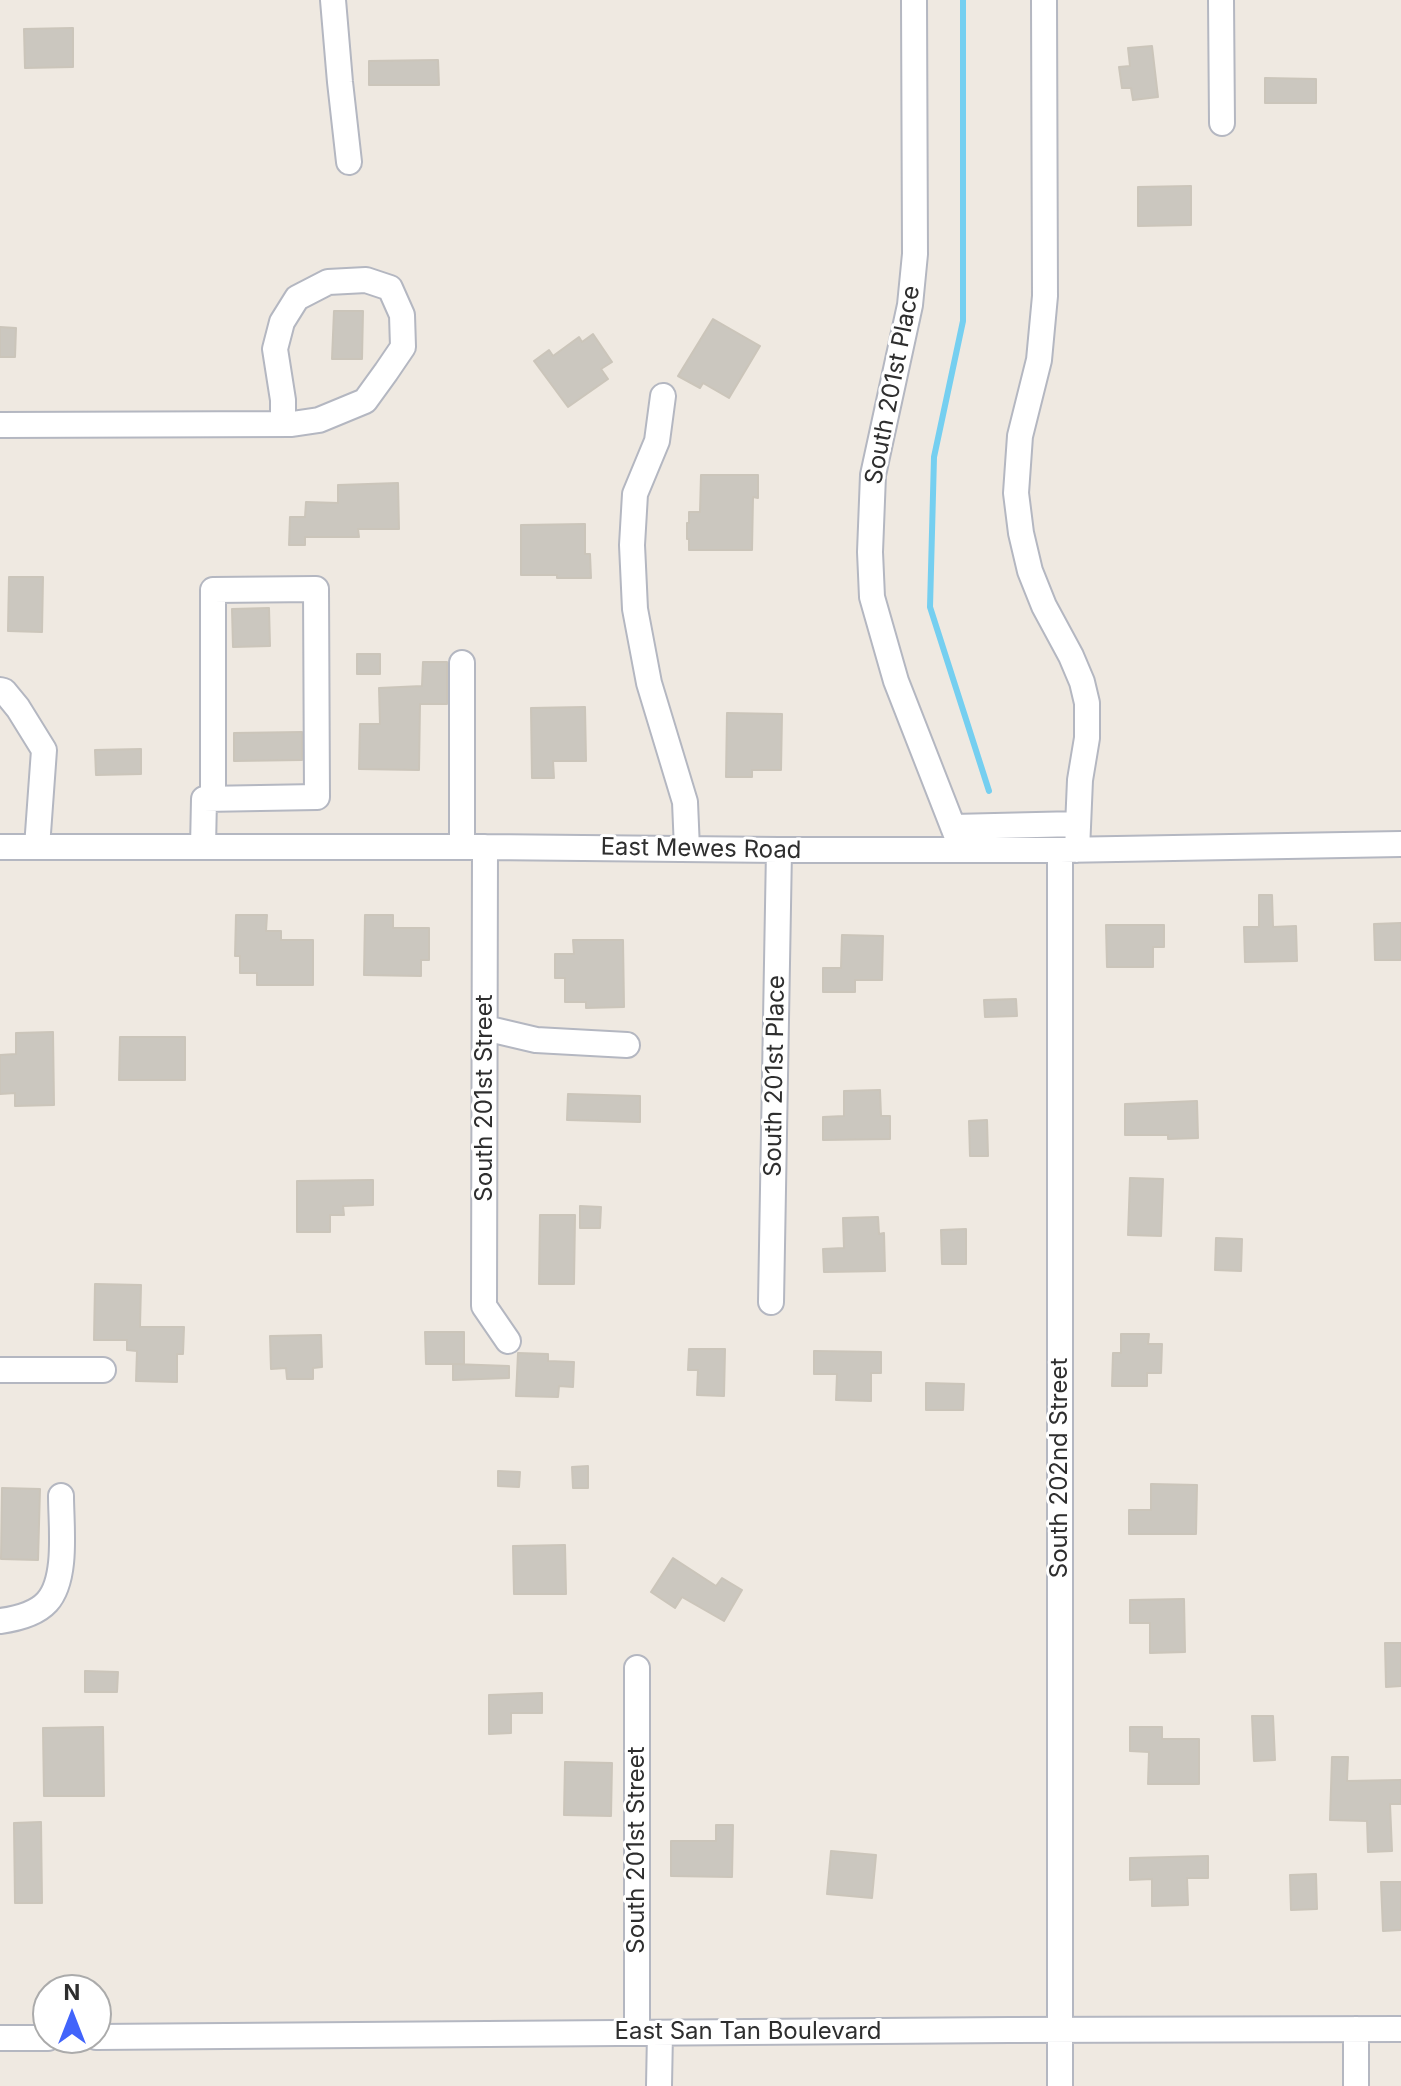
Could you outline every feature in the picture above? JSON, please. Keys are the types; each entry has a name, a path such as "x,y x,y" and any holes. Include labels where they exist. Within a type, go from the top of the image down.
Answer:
{"street":[{"path":"333,0 349,162"},
{"name":"South 201st Place","path":"914,0 915,254 910,305 873,475 871,582 872,597 896,681 957,838"},
{"name":"South 202nd Street","path":"1044,0 1045,296 1039,360 1020,436 1016,493 1030,571 1044,606 1071,656 1087,703 1087,738 1080,780 1078,824 1068,850 1060,2086"},
{"path":"1221,0 1222,123"},
{"path":"0,425 283,424 319,420 365,401 403,347 402,315 390,288 366,280 328,282 297,298 282,322 275,349 283,400 283,424"},
{"path":"663,396 657,441 635,494 632,545 635,609 649,683 685,802 687,849"},
{"path":"203,847 204,799 213,799 317,797 316,589 213,590 213,799"},
{"name":"South 201st Street","path":"462,663 485,1028 484,1306 508,1341"},
{"path":"0,690 18,708 44,750 37,847"},
{"path":"957,838 1078,824"},
{"name":"East Mewes Road","path":"0,847 779,850 957,838 1068,850 1401,844"},
{"name":"South 201st Place","path":"771,1302 779,850"},
{"path":"485,1028 536,1040 627,1045"},
{"path":"0,1370 103,1370"},
{"path":"0,1621 38,1609 52,1594 61,1561 61,1496"},
{"name":"South 201st Street","path":"637,1668 649,2033"},
{"path":"1356,2029 1356,2086"},
{"name":"East San Tan Boulevard","path":"112,2037 1401,2029"},
{"path":"649,2033 659,2086"},
{"path":"0,2038 32,2038"}],"building":[{"path":"73,28 73,67 25,68 24,29"},
{"path":"1152,46 1158,97 1133,100 1131,88 1122,88 1119,67 1130,66 1128,48"},
{"path":"438,60 439,85 369,85 369,61"},
{"path":"1265,78 1316,79 1316,103 1265,103"},
{"path":"1191,186 1191,225 1138,226 1138,187"},
{"path":"334,311 363,311 362,359 332,359"},
{"path":"713,319 760,346 729,398 703,383 700,388 678,376"},
{"path":"0,327 16,328 15,357 0,357"},
{"path":"593,334 612,362 601,369 608,379 568,407 534,361 549,350 553,356 579,337 582,342"},
{"path":"701,475 758,475 758,498 753,497 752,550 689,550 687,523 689,512 700,512"},
{"path":"398,483 399,529 358,529 359,537 305,537 305,545 289,545 290,517 305,517 306,502 338,503 338,485"},
{"path":"585,524 585,554 590,554 591,578 521,575 521,525"},
{"path":"9,577 43,577 42,632 8,631"},
{"path":"269,608 270,646 233,647 232,609"},
{"path":"357,654 380,654 380,674 357,674"},
{"path":"423,662 447,662 447,704 420,704 419,770 359,769 360,724 380,724 379,688 422,686"},
{"path":"585,707 586,761 553,761 554,778 532,778 531,708"},
{"path":"727,713 782,714 781,770 752,770 752,777 726,777"},
{"path":"302,732 302,760 234,761 234,733"},
{"path":"141,749 141,774 96,775 95,750"},
{"path":"1259,895 1272,895 1273,927 1296,926 1297,961 1245,962 1244,927 1259,927"},
{"path":"236,915 267,915 266,931 281,931 281,940 313,940 313,985 257,985 257,973 240,973 240,956 235,956"},
{"path":"365,915 393,915 393,928 429,928 429,960 421,960 421,976 364,975"},
{"path":"1401,923 1401,960 1375,960 1374,924"},
{"path":"1106,925 1164,925 1164,947 1153,947 1153,967 1107,967"},
{"path":"842,935 883,936 882,980 855,980 855,992 823,992 823,968 841,968"},
{"path":"573,940 623,940 624,1007 586,1008 586,1002 565,1002 565,978 555,978 555,954 574,954"},
{"path":"1016,999 1017,1016 985,1017 984,1000"},
{"path":"53,1032 54,1105 15,1106 15,1093 0,1094 0,1055 16,1054 16,1033"},
{"path":"120,1037 185,1037 185,1080 119,1080"},
{"path":"880,1090 881,1116 890,1116 890,1139 823,1140 823,1117 844,1116 844,1091"},
{"path":"568,1094 640,1096 640,1122 567,1120"},
{"path":"1197,1101 1198,1138 1125,1135 1125,1104"},
{"path":"987,1120 988,1156 970,1156 969,1121"},
{"path":"1130,1178 1163,1179 1161,1236 1128,1235"},
{"path":"373,1180 373,1205 343,1206 344,1215 330,1215 330,1232 297,1232 297,1181"},
{"path":"580,1206 601,1207 600,1228 580,1228"},
{"path":"540,1215 575,1215 574,1284 539,1284"},
{"path":"878,1217 879,1234 884,1233 885,1271 824,1272 823,1249 844,1248 843,1218"},
{"path":"966,1229 966,1264 942,1264 941,1230"},
{"path":"1216,1238 1242,1239 1241,1271 1215,1270"},
{"path":"95,1284 141,1285 140,1327 184,1327 183,1354 177,1354 177,1382 136,1381 137,1351 127,1350 127,1340 94,1340"},
{"path":"425,1332 464,1332 464,1364 426,1364"},
{"path":"1121,1334 1149,1334 1148,1344 1162,1344 1161,1373 1147,1373 1147,1386 1112,1386 1113,1353 1121,1353"},
{"path":"321,1335 322,1367 313,1368 313,1379 287,1379 286,1368 271,1369 270,1336"},
{"path":"689,1349 725,1349 724,1396 697,1395 698,1370 688,1370"},
{"path":"814,1351 881,1352 881,1373 871,1373 871,1401 836,1400 837,1374 814,1374"},
{"path":"518,1353 548,1354 548,1361 574,1362 573,1387 559,1386 558,1397 516,1396"},
{"path":"453,1364 509,1366 509,1378 453,1380"},
{"path":"926,1383 964,1384 963,1410 926,1410"},
{"path":"588,1466 588,1488 573,1488 572,1467"},
{"path":"498,1471 520,1472 519,1487 498,1486"},
{"path":"1151,1484 1197,1485 1196,1534 1129,1534 1129,1510 1151,1510"},
{"path":"2,1488 40,1489 38,1560 1,1559"},
{"path":"565,1545 566,1594 514,1594 513,1546"},
{"path":"673,1558 716,1586 722,1578 742,1590 724,1621 682,1597 675,1608 651,1592"},
{"path":"1184,1599 1185,1652 1150,1653 1150,1623 1130,1623 1130,1600"},
{"path":"1385,1643 1401,1643 1401,1686 1386,1687"},
{"path":"85,1671 118,1672 117,1692 85,1692"},
{"path":"542,1693 542,1713 511,1713 511,1733 489,1734 489,1695"},
{"path":"1252,1716 1273,1716 1275,1760 1254,1761"},
{"path":"103,1727 104,1796 44,1796 43,1728"},
{"path":"1130,1727 1162,1727 1162,1739 1199,1739 1199,1784 1148,1784 1149,1752 1130,1751"},
{"path":"1332,1757 1348,1757 1347,1781 1401,1780 1401,1804 1390,1804 1392,1851 1368,1852 1367,1821 1330,1820"},
{"path":"565,1762 612,1763 611,1816 564,1815"},
{"path":"41,1822 42,1903 15,1903 14,1823"},
{"path":"716,1825 733,1825 732,1877 671,1876 671,1841 716,1841"},
{"path":"831,1851 876,1855 872,1898 827,1894"},
{"path":"1208,1856 1208,1878 1187,1878 1188,1905 1152,1906 1152,1879 1130,1880 1130,1858"},
{"path":"1316,1874 1317,1909 1291,1910 1290,1875"},
{"path":"1381,1882 1401,1882 1401,1930 1383,1931"}],"waterway":[{"path":"963,0 963,321 934,457 930,607 989,791"}]}
